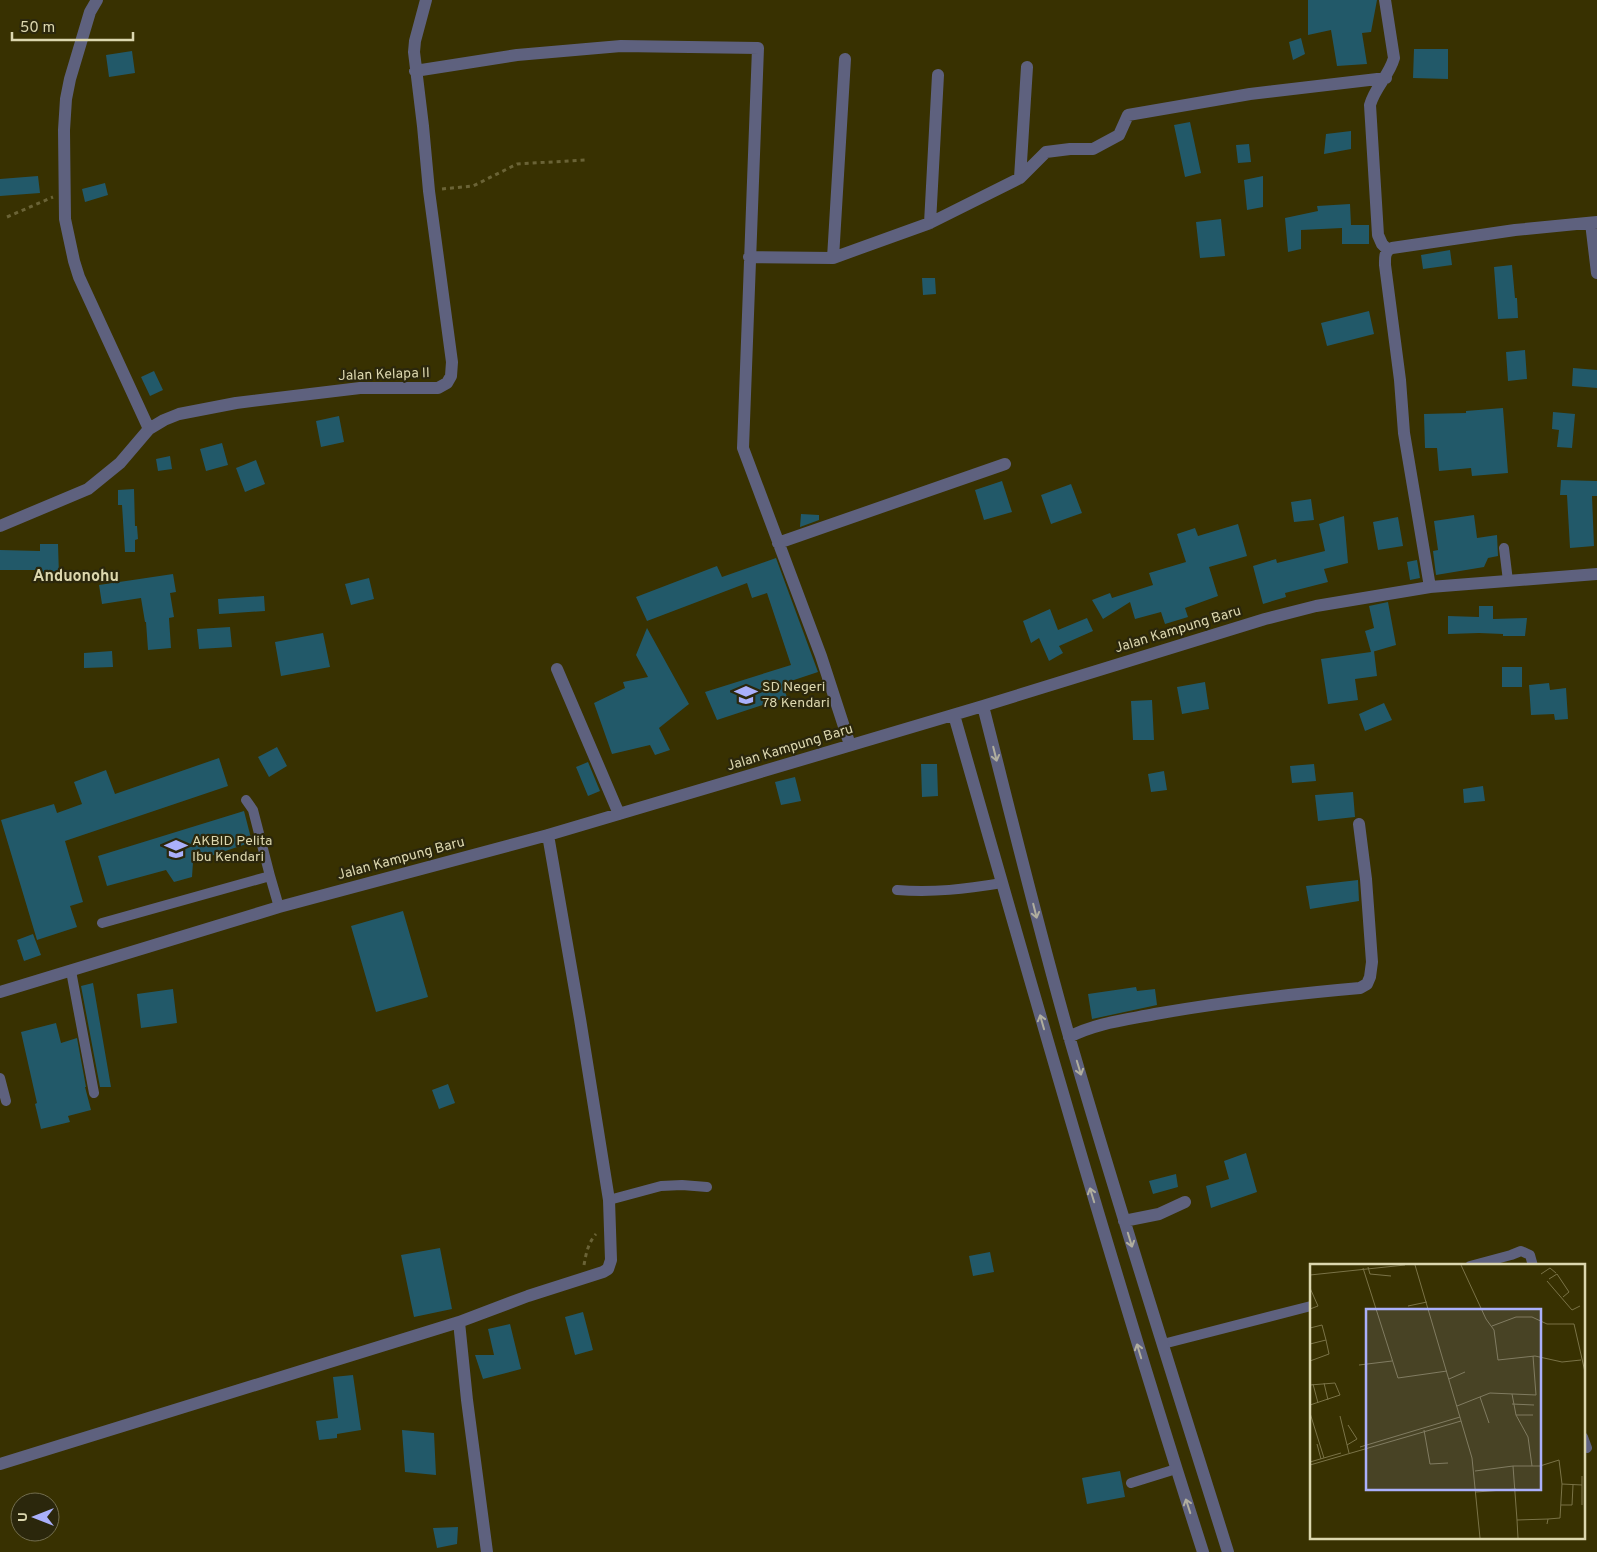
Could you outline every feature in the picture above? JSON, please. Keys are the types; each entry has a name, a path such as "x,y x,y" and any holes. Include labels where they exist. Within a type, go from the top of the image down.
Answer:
{"street":[{"path":"97,0 90,12 66,99 64,130 65,219 77,269 149,430"},
{"name":"Jalan Kelapa II","path":"0,526 88,489 120,463 149,430 164,420 179,414 236,403 360,388 408,387 430,389 438,388 447,383 452,376 452,362 415,71 415,41 426,0"},
{"path":"1385,0 1394,58 1386,78 1377,88 1370,105 1378,235 1382,244 1388,250"},
{"path":"415,71 517,55 621,46 758,48 743,448 821,656 850,746"},
{"path":"832,258 846,59"},
{"path":"1020,178 1027,67"},
{"path":"930,223 938,75"},
{"path":"749,257 832,258 930,223 1020,178 1046,152 1093,149 1119,135 1128,114 1250,94 1386,78"},
{"path":"1388,250 1515,230 1594,222 1597,273"},
{"path":"1388,250 1385,265 1399,370 1404,433 1430,587"},
{"path":"778,543 1005,464"},
{"name":"Jalan Kampung Baru","path":"0,992 279,907 548,835 850,746 1265,619 1316,606 1430,587 1597,574"},
{"path":"557,669 619,814"},
{"path":"983,706 1040,931 1070,1037 1124,1221 1228,1552"},
{"path":"954,715 1055,1069 1141,1359 1203,1552"},
{"path":"1070,1037 1095,1026 1180,1010 1257,998 1360,988 1367,984 1370,978 1372,962 1366,879 1359,824"},
{"path":"0,1464 459,1322 608,1269 611,1260 608,1200 580,1019 548,835"},
{"path":"1124,1221 1159,1214 1185,1202"},
{"path":"459,1322 487,1552"}],"lane":[{"path":"1504,548 1508,581"},
{"path":"246,800 253,810 279,907"},
{"path":"102,923 270,876"},
{"path":"896,890 920,892 964,890 1002,883"},
{"path":"71,971 94,1093"},
{"path":"0,1078 6,1101"},
{"path":"608,1200 661,1186 707,1187"},
{"path":"1477,1264 1521,1251 1530,1255 1532,1264"},
{"path":"1163,1344 1310,1306"},
{"path":"1584,1439 1587,1448"},
{"path":"1131,1483 1176,1469"}],"path":[{"path":"429,191 474,186 517,164 585,160"},
{"path":"7,217 64,192"},
{"path":"577,1279 583,1268 586,1251 592,1239 609,1220"}],"building":[{"path":"1308,0 1377,0 1371,32 1362,33 1367,64 1337,66 1331,30 1308,35"},
{"path":"1301,38 1305,54 1293,60 1289,42"},
{"path":"1414,49 1448,49 1448,79 1413,78"},
{"path":"132,51 135,73 109,77 106,55"},
{"path":"1190,122 1201,173 1185,177 1174,125"},
{"path":"1351,131 1351,149 1324,154 1326,134"},
{"path":"1249,144 1251,162 1238,163 1236,145"},
{"path":"38,176 40,193 0,196 0,179"},
{"path":"1263,176 1263,207 1247,210 1244,180"},
{"path":"105,183 108,195 85,202 82,189"},
{"path":"1350,204 1351,225 1369,225 1369,244 1342,244 1342,228 1301,230 1301,249 1288,252 1285,218 1318,211 1317,206"},
{"path":"1221,219 1225,256 1200,258 1196,222"},
{"path":"1450,250 1452,265 1423,269 1421,255"},
{"path":"1512,265 1518,318 1498,319 1494,267"},
{"path":"922,278 935,278 936,294 923,295"},
{"path":"1369,311 1374,334 1327,346 1321,323"},
{"path":"1525,350 1527,379 1508,381 1506,352"},
{"path":"1573,368 1597,370 1597,388 1572,386"},
{"path":"154,371 163,390 150,396 141,377"},
{"path":"1503,408 1508,473 1472,476 1471,468 1439,471 1437,448 1425,448 1424,414 1466,413 1466,411"},
{"path":"1553,412 1575,414 1572,448 1557,447 1559,430 1552,429"},
{"path":"339,416 344,442 321,447 316,421"},
{"path":"222,443 228,465 206,471 200,449"},
{"path":"170,456 172,469 158,471 156,459"},
{"path":"256,460 265,484 245,492 236,468"},
{"path":"1561,480 1597,481 1597,496 1592,496 1594,546 1570,548 1567,495 1560,495"},
{"path":"1002,481 1012,512 984,520 975,490"},
{"path":"1071,484 1082,513 1051,524 1041,495"},
{"path":"134,489 135,526 137,526 138,539 135,540 135,552 125,552 122,505 118,505 118,490"},
{"path":"1311,499 1314,520 1294,522 1291,502"},
{"path":"801,514 819,515 819,520 800,527"},
{"path":"1474,515 1477,538 1497,535 1498,556 1488,558 1484,567 1436,575 1433,551 1438,550 1434,521"},
{"path":"1344,516 1348,563 1324,569 1328,582 1285,593 1286,597 1263,604 1253,566 1276,559 1277,563 1325,551 1319,524"},
{"path":"1398,517 1403,546 1378,550 1373,522"},
{"path":"1238,524 1247,556 1209,567 1218,596 1185,608 1188,617 1165,624 1161,612 1135,619 1130,602 1103,619 1092,600 1110,593 1112,598 1153,585 1149,573 1186,562 1177,534 1195,528 1198,536"},
{"path":"40,544 58,544 59,576 40,576 40,570 0,570 0,550 40,551"},
{"path":"776,558 818,672 782,684 787,697 717,720 705,692 791,665 767,593 752,598 747,583 647,621 636,597 717,566 722,577"},
{"path":"1417,560 1420,578 1410,580 1407,562"},
{"path":"173,574 176,592 170,593 174,617 169,618 171,648 148,650 146,622 141,598 102,604 99,585"},
{"path":"369,578 374,599 351,605 345,584"},
{"path":"264,596 265,611 219,614 218,599"},
{"path":"1388,602 1396,645 1374,651 1377,676 1355,679 1358,700 1328,704 1321,659 1371,652 1365,631 1374,628 1369,606"},
{"path":"1479,606 1493,606 1493,619 1527,618 1525,636 1479,633 1448,634 1448,616 1479,617"},
{"path":"1050,609 1058,630 1087,618 1093,631 1059,646 1063,653 1049,661 1039,638 1031,643 1023,621"},
{"path":"230,627 232,647 199,649 197,629"},
{"path":"647,628 689,704 659,728 670,750 655,755 650,745 612,754 594,703 625,688 623,682 648,677 636,655"},
{"path":"323,633 330,667 281,676 275,642"},
{"path":"112,651 113,667 84,668 84,653"},
{"path":"1502,667 1522,667 1522,687 1502,687"},
{"path":"1205,682 1209,709 1182,714 1177,687"},
{"path":"1549,683 1550,690 1566,688 1568,719 1555,720 1554,714 1531,715 1529,685"},
{"path":"1152,700 1154,740 1133,740 1131,701"},
{"path":"1384,703 1392,720 1365,731 1359,714"},
{"path":"277,747 287,766 269,777 258,757"},
{"path":"219,758 228,786 65,841 83,902 70,906 77,927 37,940 1,820 54,804 57,813 82,804 74,782 106,770 115,794"},
{"path":"588,762 600,791 588,796 576,767"},
{"path":"921,764 937,764 938,796 922,797"},
{"path":"1314,764 1316,781 1292,783 1290,766"},
{"path":"1164,771 1167,790 1151,792 1148,774"},
{"path":"795,777 801,801 781,805 775,782"},
{"path":"1483,786 1485,801 1464,803 1463,789"},
{"path":"1353,792 1355,817 1318,821 1315,795"},
{"name":"AKBID Pelita Ibu Kendari","path":"244,811 252,842 193,862 192,877 174,882 166,870 107,886 98,856"},
{"path":"1358,880 1359,901 1310,909 1306,886"},
{"path":"403,911 428,997 376,1012 351,926"},
{"path":"33,934 41,955 24,961 17,940"},
{"path":"93,983 111,1087 100,1087 81,986"},
{"path":"1136,987 1137,991 1155,989 1157,1005 1092,1019 1088,994"},
{"path":"173,989 177,1023 141,1028 137,994"},
{"path":"56,1023 61,1043 77,1038 91,1110 68,1116 70,1122 41,1129 21,1032"},
{"path":"448,1084 455,1103 439,1109 432,1090"},
{"path":"1246,1153 1257,1192 1211,1208 1206,1186 1229,1179 1224,1161"},
{"path":"1176,1174 1178,1187 1153,1194 1149,1181"},
{"path":"440,1248 452,1309 414,1317 401,1255"},
{"path":"990,1252 994,1272 973,1276 969,1256"},
{"path":"583,1312 593,1350 575,1355 565,1317"},
{"path":"510,1324 521,1369 483,1379 475,1355 494,1355 488,1329"},
{"path":"353,1375 361,1430 337,1434 337,1438 319,1440 316,1421 338,1418 333,1377"},
{"path":"402,1430 434,1433 436,1475 405,1472"},
{"path":"1120,1471 1125,1497 1087,1504 1082,1478"},
{"path":"458,1527 457,1544 437,1548 433,1528"}],"place":[{"name":"SD Negeri 78 Kendari","path":"746,695"},
{"name":"AKBID Pelita Ibu Kendari","path":"176,849"}],"district":[{"name":"Anduonohu","path":"76,577"}]}
